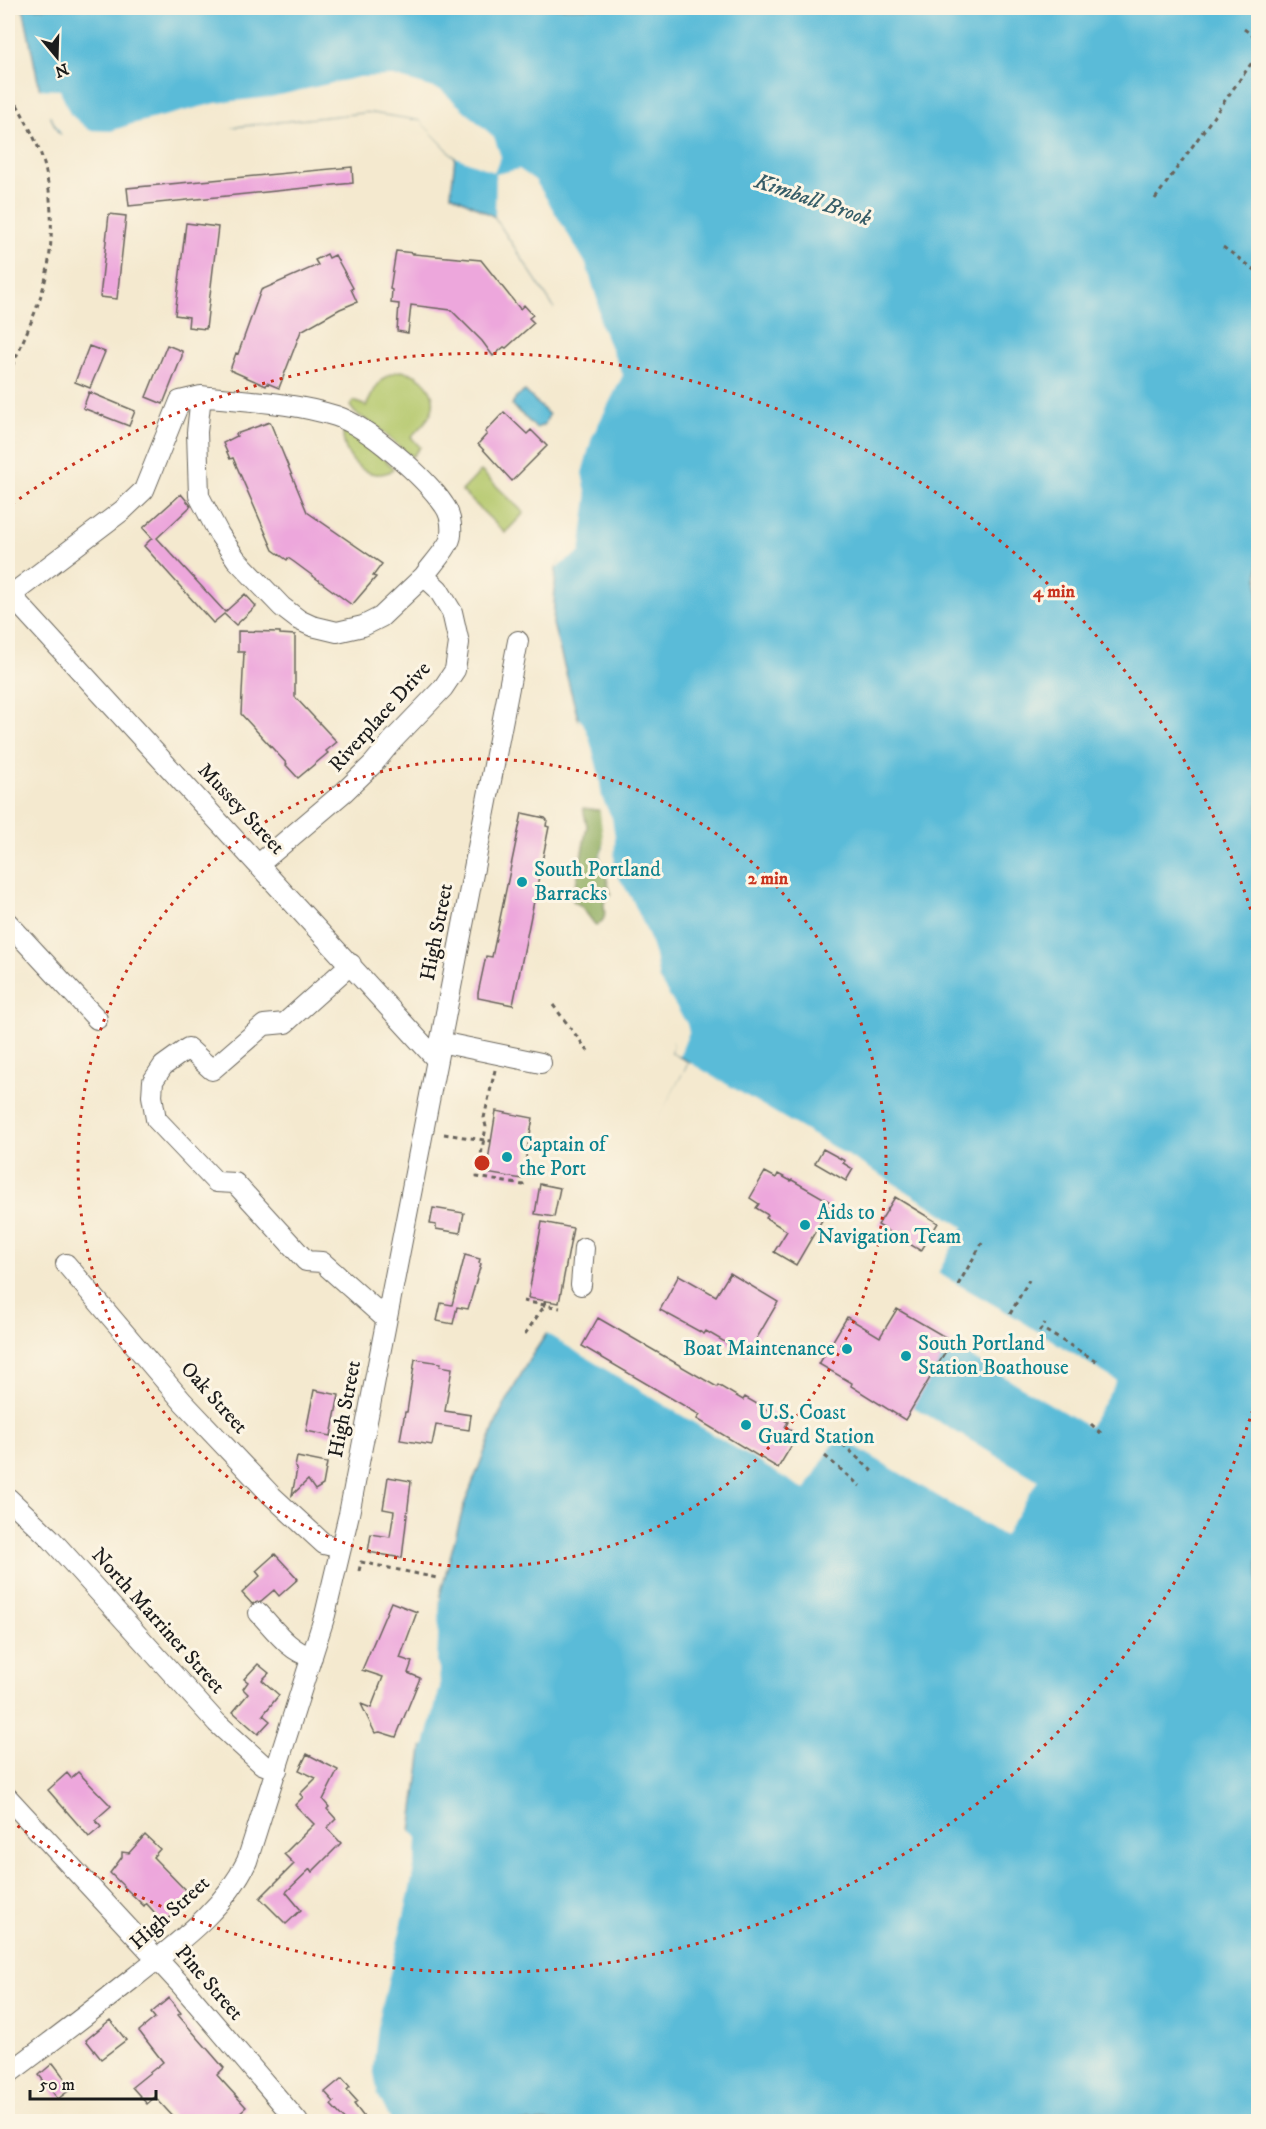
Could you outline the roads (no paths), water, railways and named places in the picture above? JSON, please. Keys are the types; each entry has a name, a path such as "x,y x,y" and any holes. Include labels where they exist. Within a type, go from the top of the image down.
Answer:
{"street":[{"path":"12,603 144,490 180,401 201,396 308,409 338,417 362,428 418,477 445,506 451,522 451,538 424,576 381,617 363,626 337,632 312,626 299,620 282,607 236,559 219,534 199,496 197,432 201,396"},
{"name":"Riverplace Drive","path":"259,864 344,792 373,764 442,688 455,670 459,643 452,612 438,589 424,576"},
{"name":"Mussey Street","path":"12,603 351,964 439,1051"},
{"name":"High Street","path":"8,2074 79,2021 208,1915 239,1879 247,1860 325,1615 341,1548 518,641"},
{"path":"8,923 97,1019"},
{"path":"351,964 285,1023 264,1025 212,1070 188,1048 163,1066 153,1081 152,1096 156,1119 216,1182 235,1183 306,1262 322,1262 386,1319"},
{"path":"439,1051 541,1062"},
{"path":"581,1285 584,1248"},
{"name":"Oak Street","path":"66,1264 183,1402 272,1496 324,1544 341,1548"},
{"name":"North Marriner Street","path":"8,1498 51,1539 217,1723 262,1764 277,1770"},
{"path":"259,1613 291,1647 300,1654 312,1657"},
{"name":"Pine Street","path":"8,1798 156,1959 298,2121"}],"water":[{"name":"Kimball Brook","path":"21,8 1258,8 1258,2121 383,2122 366,2072 397,1935 432,1675 440,1595 464,1505 499,1415 529,1360 547,1333 689,1062 672,1053 676,1023 645,947 600,856 606,833 553,624 556,568 574,534 578,509 575,469 597,387 560,328 554,307 495,217 451,194 455,157 420,120 368,112 76,144 58,132 41,96 24,12"},
{"path":"525,391 549,415 544,425 536,428 512,405 516,397"}],"place":[{"name":"South Portland Barracks","path":"522,882"},
{"name":"Captain of the Port","path":"507,1157"},
{"name":"Aids to Navigation Team","path":"805,1225"},
{"name":"Boat Maintenance","path":"847,1349"},
{"name":"South Portland Station Boathouse","path":"906,1356"},
{"name":"U.S. Coast Guard Station","path":"746,1425"}]}
